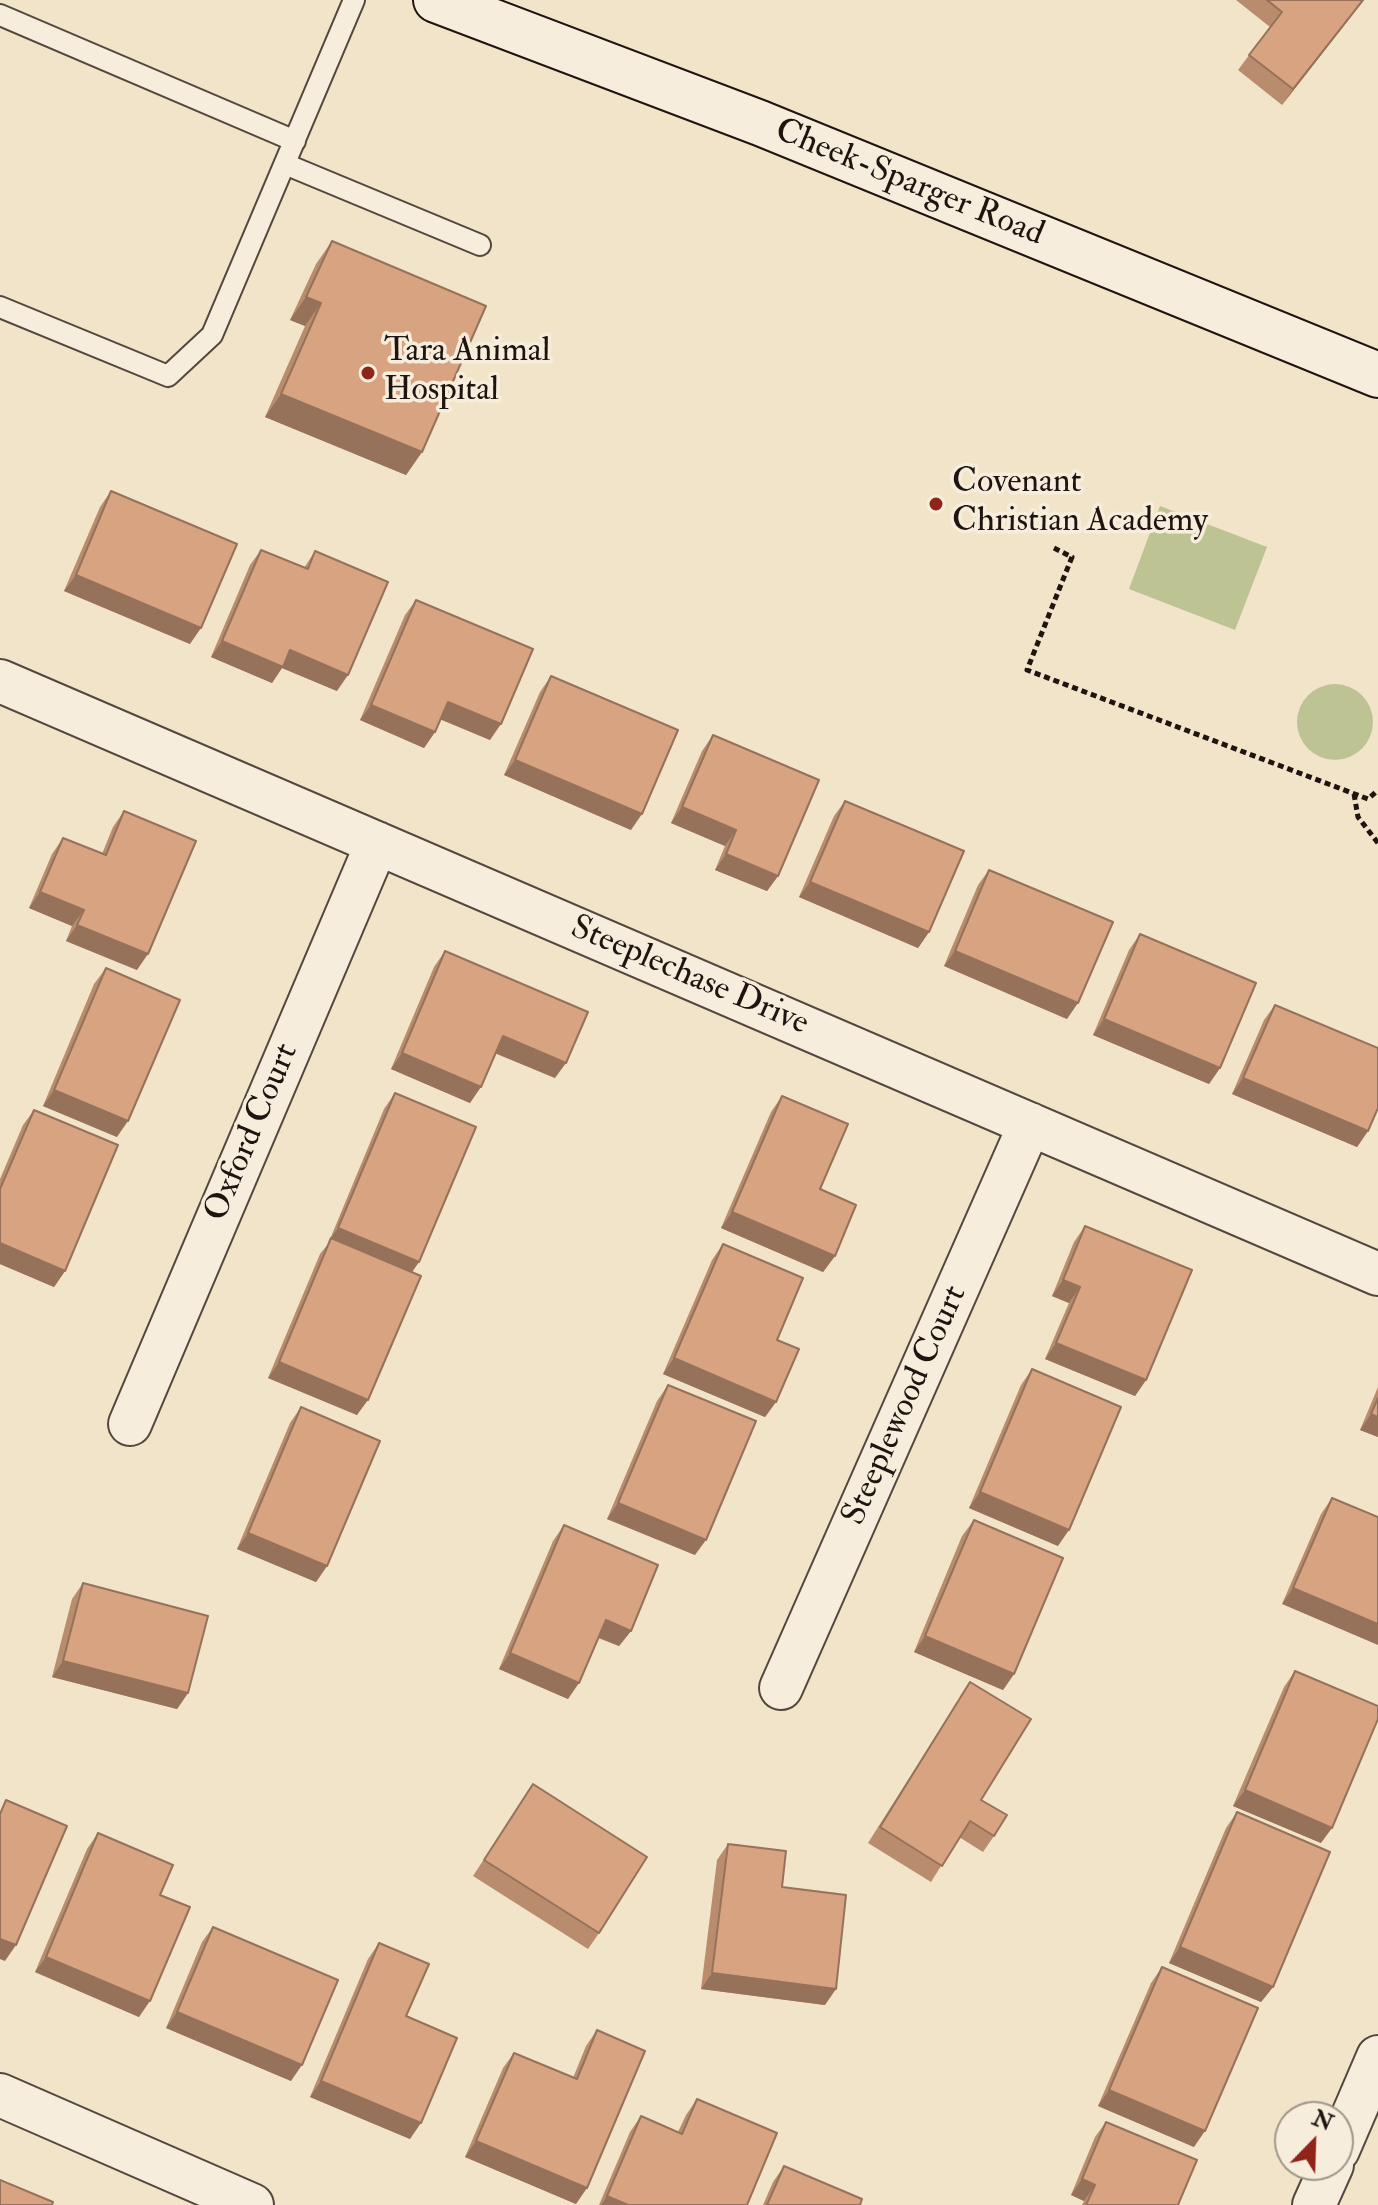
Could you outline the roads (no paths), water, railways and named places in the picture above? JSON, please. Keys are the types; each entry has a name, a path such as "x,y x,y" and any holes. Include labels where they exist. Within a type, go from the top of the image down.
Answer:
{"main road":[{"name":"Cheek-Sparger Road","path":"436,0 760,123 1378,375"}],"street":[{"name":"Steeplechase Drive","path":"0,681 1378,1274"},
{"name":"Oxford Court","path":"130,1424 377,843"},
{"name":"Steeplewood Court","path":"781,1688 1030,1124"},
{"path":"1354,2113 1378,2057"},
{"path":"0,2095 252,2205"},
{"path":"1314,2205 1325,2181"}],"lane":[{"path":"0,307 168,376 212,335 354,0"},
{"path":"0,15 295,141"},
{"path":"285,164 480,245"}],"place":[{"name":"Tara Animal Hospital","path":"368,373"},
{"name":"Covenant Christian Academy","path":"936,504"}]}
